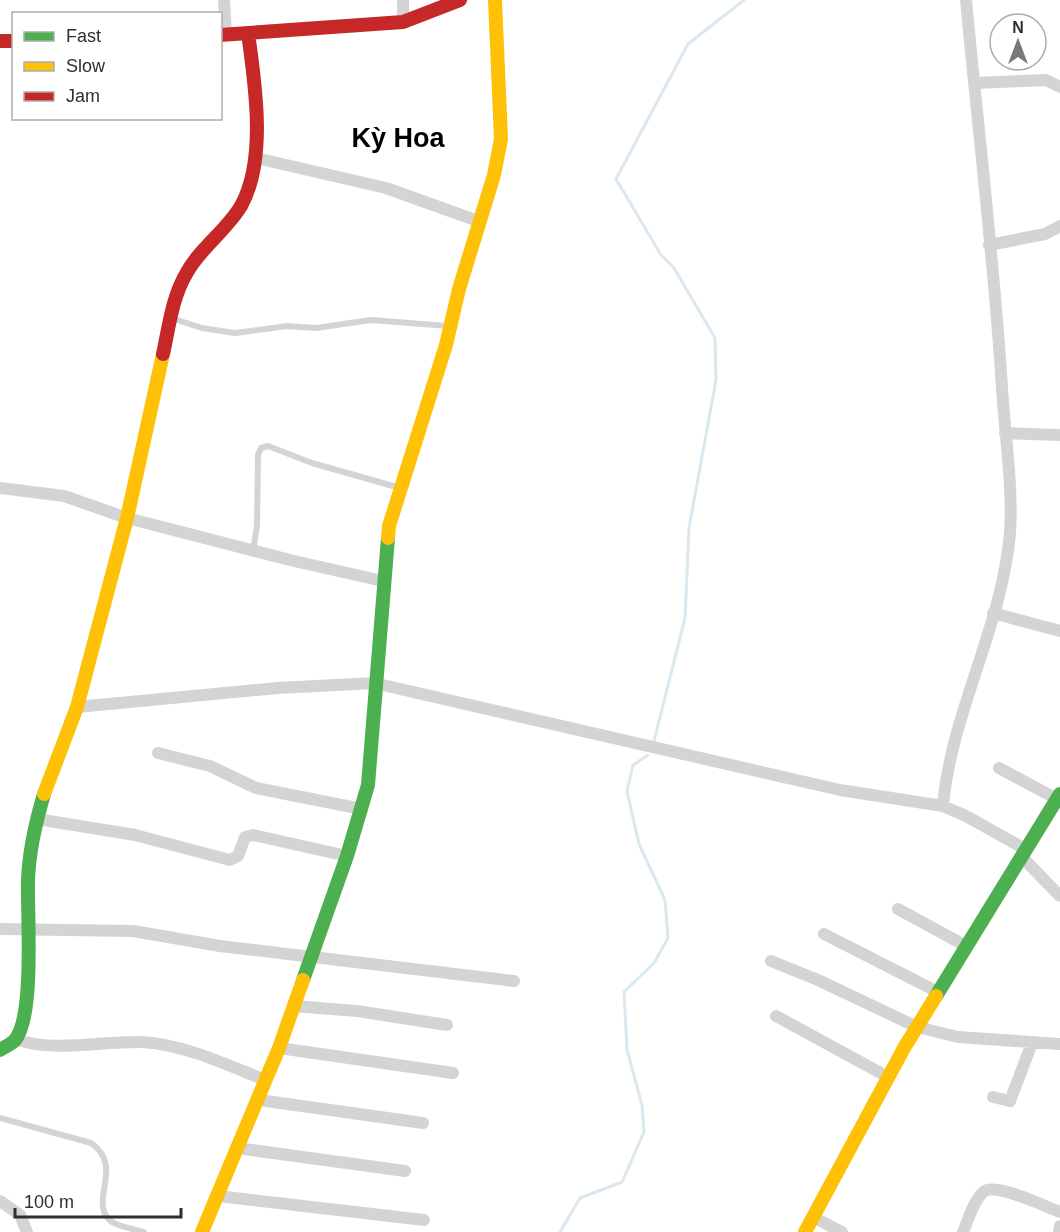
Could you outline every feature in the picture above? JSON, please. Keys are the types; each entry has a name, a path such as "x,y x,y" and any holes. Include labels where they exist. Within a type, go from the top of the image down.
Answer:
{"street":[{"path":"224,0 223,35 403,22 460,0"},
{"path":"403,0 403,22"},
{"path":"202,1232 279,1048 362,809 372,753 374,683 382,619 383,581 389,526 451,326 478,221 494,175 501,139 495,0"},
{"path":"943,806 949,766 993,613 1006,563 1010,533 1005,433 966,0"},
{"path":"0,1050 15,1039 27,991 30,929 28,878 37,819 51,771 77,707 127,518 177,291 186,273 241,205 256,158 256,95 248,33"},
{"path":"974,83 1046,80 1060,87"},
{"path":"256,158 386,189 478,221"},
{"path":"989,245 1045,234 1060,226"},
{"path":"1005,433 1060,435"},
{"path":"0,488 64,496 127,518 253,551 383,581"},
{"path":"993,613 1060,631"},
{"path":"77,707 278,688 374,683 840,790 943,806 966,816 1023,853 1060,896"},
{"path":"158,753 210,766 256,788 362,809"},
{"path":"805,1232 917,1027 1058,797 999,768"},
{"path":"37,819 135,834 230,861 238,856 245,837 253,835 347,856"},
{"path":"898,909 966,946"},
{"path":"0,929 133,930 220,946 514,981"},
{"path":"824,934 938,992"},
{"path":"771,961 818,980 917,1027 958,1037 1060,1044"},
{"path":"294,1005 357,1011 447,1025"},
{"path":"776,1016 888,1077"},
{"path":"15,1039 56,1044 156,1043 218,1061 265,1080"},
{"path":"993,1097 1010,1101 1032,1043"},
{"path":"279,1048 453,1073"},
{"path":"259,1100 423,1123"},
{"path":"237,1148 405,1171"},
{"path":"963,1232 981,1195 989,1189 1001,1190 1060,1212"},
{"path":"218,1196 424,1220"},
{"path":"0,1201 20,1215 27,1232"},
{"path":"813,1217 842,1232"},
{"path":"1059,1232 1060,1226"}],"lane":[{"path":"170,318 202,328 235,333 287,326 316,328 371,320 451,326"},
{"path":"253,551 257,526 258,455 261,448 268,446 312,463 400,488"},
{"path":"0,1118 91,1143 102,1150 108,1168 102,1204 105,1212 112,1222 144,1232"}],"waterway":[{"path":"654,741 685,618 689,528 716,380 715,338 674,268 661,255 616,179 688,44 744,0"},
{"path":"560,1232 580,1198 622,1182 644,1132 642,1105 627,1050 624,992 654,963 668,938 665,900 639,844 627,791 633,765 648,755"}],"traffic: fast":[{"path":"303,980 347,856 368,785 388,538"},
{"path":"0,1050 15,1040 21,1028 25,1010 29,963 29,869 33,836 44,794"},
{"path":"936,996 1060,794"}],"traffic: slow":[{"path":"388,538 389,526 446,345 459,289 494,175 501,139 495,0"},
{"path":"44,794 77,707 127,518 163,354"},
{"path":"202,1232 279,1048 303,980"},
{"path":"805,1232 904,1048 936,996"}],"traffic: jam":[{"path":"222,35 403,22 460,0"},
{"path":"163,354 181,283 198,256 235,215 249,187 254,166 257,121 248,33"},
{"path":"0,41 12,41"}],"district":[{"name":"Kỳ Hoa","path":"398,138"}]}
